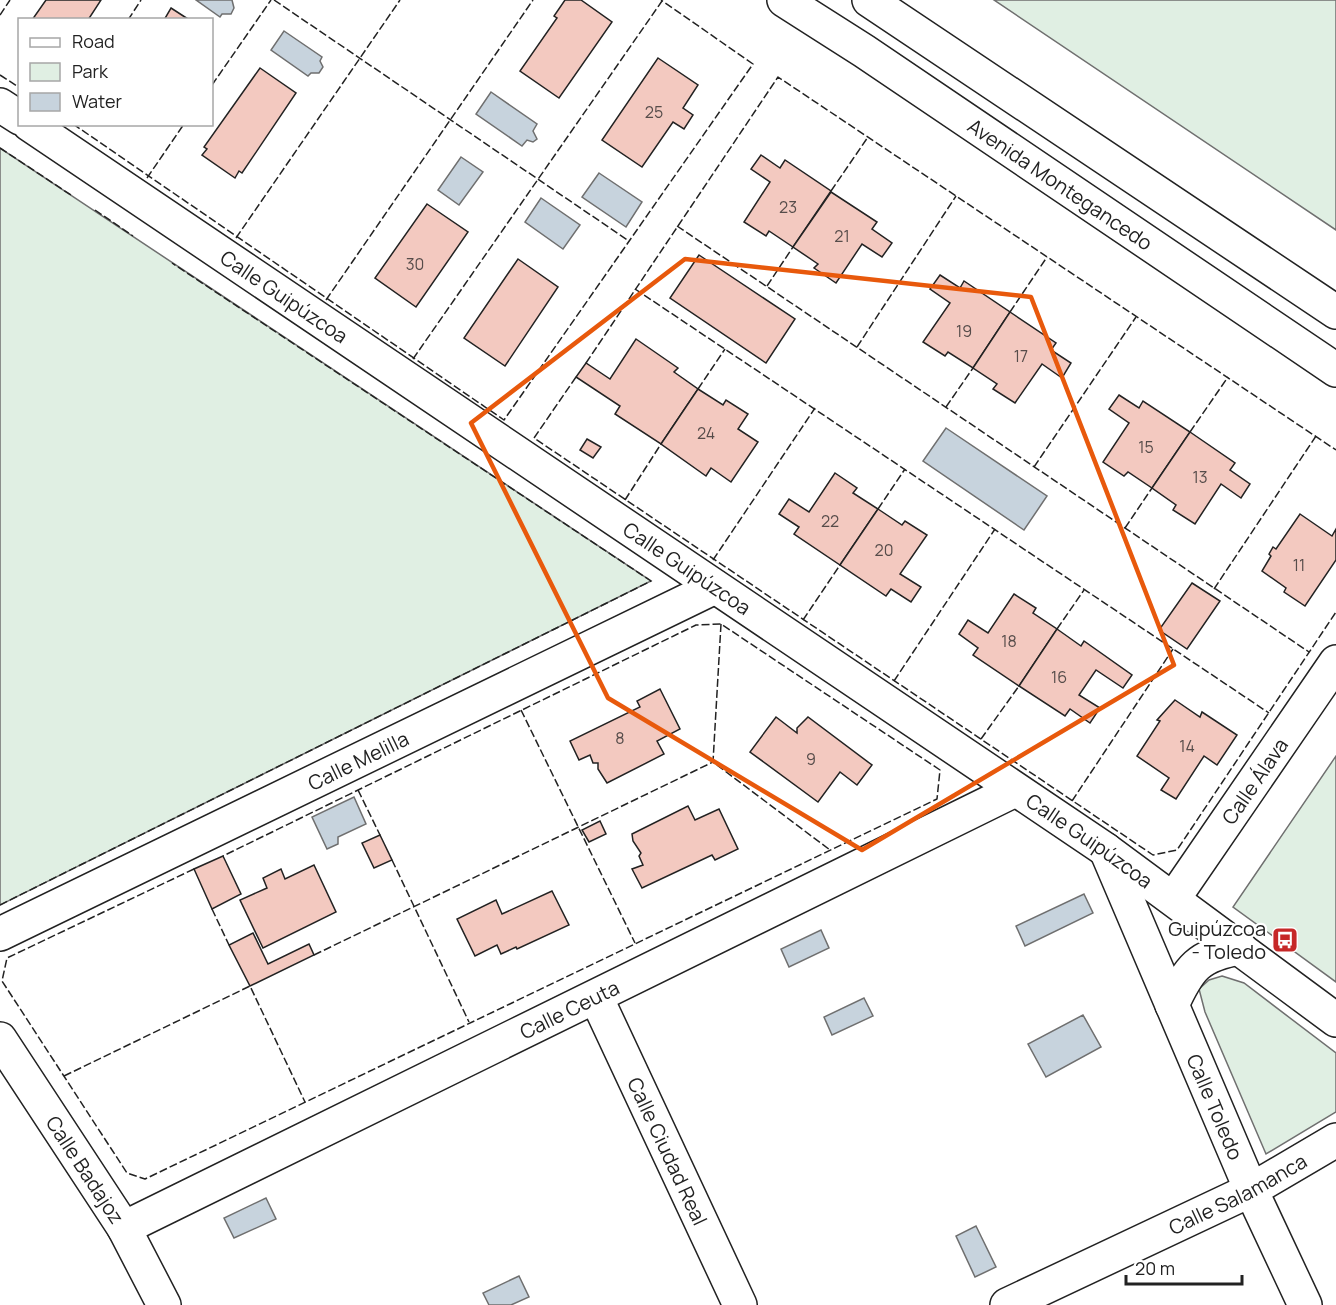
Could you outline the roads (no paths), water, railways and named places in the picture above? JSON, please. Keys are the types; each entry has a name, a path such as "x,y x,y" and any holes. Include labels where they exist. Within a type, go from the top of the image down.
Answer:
{"street":[{"name":"Avenida Montegancedo","path":"783,0 864,51 1336,370"},
{"path":"869,0 1336,312"},
{"path":"0,105 18,117"},
{"name":"Calle Guipúzcoa","path":"32,126 1106,850 1174,898 1336,1020"},
{"name":"Calle Melilla","path":"0,934 715,587"},
{"name":"Calle Álava","path":"1174,898 1336,662"},
{"name":"Calle Ceuta","path":"124,1228 1015,790"},
{"name":"Calle Toledo","path":"1106,850 1251,1190 1305,1305"},
{"path":"1172,1005 1185,975 1201,959 1219,951 1240,948"},
{"name":"Calle Ciudad Real","path":"596,997 740,1305"},
{"name":"Calle Badajoz","path":"0,1039 124,1228 164,1305"},
{"name":"Calle Salamanca","path":"1007,1305 1251,1190 1336,1140"}],"water":[{"path":"196,0 232,0 234,8 231,14 222,14 220,17"},
{"path":"284,31 322,57 320,61 323,67 319,73 311,73 308,76 271,50"},
{"path":"491,92 537,124 533,131 537,139 533,142 527,140 522,146 476,114"},
{"path":"461,157 483,172 459,205 438,190"},
{"path":"599,173 642,202 626,227 582,197"},
{"path":"541,198 580,225 563,249 525,222"},
{"path":"946,428 1047,496 1024,530 923,461"},
{"path":"354,797 366,824 338,837 338,844 327,849 312,817"},
{"path":"1084,894 1093,913 1025,946 1016,926"},
{"path":"821,930 829,948 789,967 781,949"},
{"path":"864,998 873,1016 832,1035 824,1017"},
{"path":"1083,1015 1101,1047 1046,1077 1028,1044"},
{"path":"266,1198 276,1219 234,1238 224,1218"},
{"path":"976,1226 996,1267 975,1277 956,1236"},
{"path":"519,1276 529,1297 511,1305 489,1305 483,1293"}],"place":[{"name":"Guipúzcoa - Toledo","path":"1285,940"}]}
